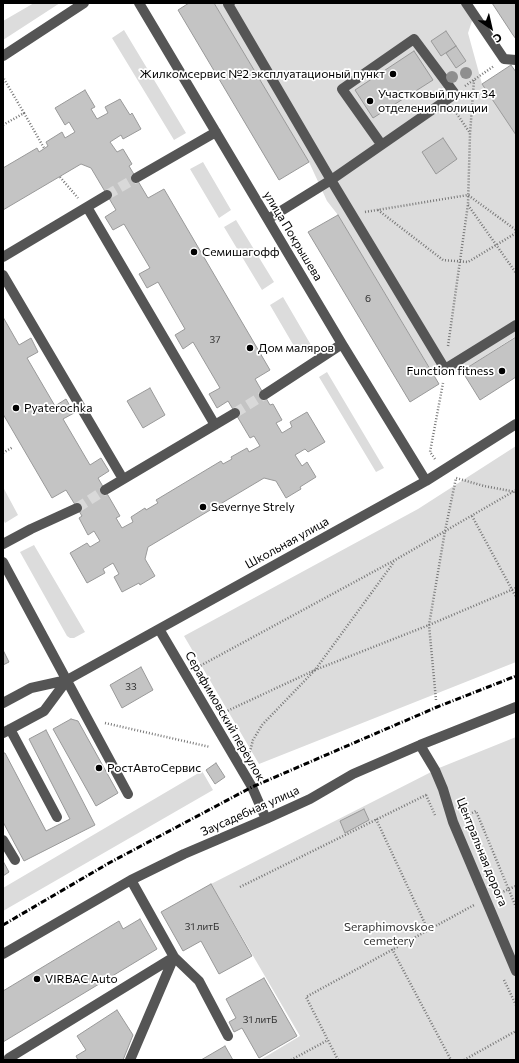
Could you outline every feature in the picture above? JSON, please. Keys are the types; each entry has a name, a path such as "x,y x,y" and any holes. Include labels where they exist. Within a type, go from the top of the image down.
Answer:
{"street":[{"path":"3,56 84,3"},
{"name":"улица Покрышева","path":"139,3 342,344 426,481"},
{"path":"230,3 228,4 330,180 445,369 516,325"},
{"path":"466,3 504,59 516,60"},
{"path":"268,219 330,180 451,96 414,39 342,89 381,144"},
{"path":"136,178 216,132"},
{"path":"3,257 107,195"},
{"path":"87,208 215,425"},
{"path":"3,275 123,479"},
{"path":"264,395 342,344"},
{"path":"105,490 235,413"},
{"name":"Школьная улица","path":"3,703 31,688 67,680 426,481 516,424"},
{"path":"3,544 31,529 77,508"},
{"path":"3,562 128,794"},
{"name":"Серафимовский переулок","path":"159,629 252,787 266,819"},
{"name":"Школьная улица","path":"7,731 44,711 67,680"},
{"name":"Заусадебная улица","path":"3,954 131,880 184,854 310,799 353,774 516,706"},
{"path":"7,731 57,817"},
{"name":"Центральная дорога","path":"420,745 435,770 443,789 453,822 516,971"},
{"path":"3,840 14,860"},
{"path":"131,880 174,957 199,981 228,1036"},
{"path":"10,1060 9,1058 174,957"},
{"path":"130,1060 174,957"}],"path":[{"path":"470,134 451,96 504,59"},
{"path":"4,79 44,148"},
{"path":"430,452 445,369 468,204 470,134 474,80"},
{"path":"3,125 24,113"},
{"path":"60,177 87,208"},
{"path":"351,214 468,195 516,231 468,262 443,260 378,210"},
{"path":"468,204 516,273"},
{"path":"3,453 13,447"},
{"path":"436,700 429,625 445,531 456,478 484,486 515,491"},
{"path":"198,667 396,560 515,491"},
{"path":"472,516 516,597"},
{"path":"248,757 253,740 262,725 315,670 396,560"},
{"path":"225,712 315,670 429,625 516,588"},
{"path":"88,719 210,747"},
{"path":"240,887 376,819 426,795 443,789"},
{"path":"453,822 476,811 516,907"},
{"path":"376,819 428,930"},
{"path":"338,1060 306,997 392,949 516,886"},
{"path":"392,949 451,1060"},
{"path":"464,1060 516,1031"},
{"path":"291,1060 328,1040"}],"green space":[{"path":"34,3 60,3 3,40 3,21"},
{"path":"214,3 471,3 475,12 468,33 482,84 516,135 516,336 462,371 434,375 338,215 327,201 309,162"},
{"path":"124,30 186,133 174,140 112,38"},
{"path":"203,162 231,210 219,218 190,169"},
{"path":"236,220 274,282 262,290 224,227"},
{"path":"283,297 311,345 298,353 270,305"},
{"path":"327,372 384,468 376,472 319,377"},
{"path":"516,446 516,662 259,764 184,636 418,509"},
{"path":"3,487 18,515 5,523 3,519"},
{"path":"34,545 85,632 74,638 67,636 20,552"},
{"name":"Seraphimovskoe cemetery","path":"516,737 516,1060 260,1060 300,1036 211,884 439,768"},
{"path":"202,771 213,790 3,911 3,888"}],"building":[{"path":"189,3 214,3 309,162 279,180 178,10"},
{"path":"492,3 516,3 516,39 513,35"},
{"path":"446,31 456,46 441,56 431,41"},
{"path":"456,46 466,61 456,68 446,53"},
{"path":"414,51 433,80 373,118 355,90"},
{"path":"511,65 516,72 516,135 482,84"},
{"path":"85,90 95,107 91,109 97,119 108,113 105,107 120,99 130,115 132,113 141,129 123,139 121,135 110,142 117,152 123,149 132,164 129,166 148,198 164,189 270,370 255,379 270,405 273,404 282,420 276,423 282,433 292,427 290,422 307,412 325,442 308,452 305,449 295,455 302,466 307,462 316,477 300,487 301,489 286,498 276,481 264,478 148,547 145,559 155,576 140,585 139,583 122,592 114,577 119,574 113,563 103,569 105,573 87,583 70,553 87,543 90,547 100,541 94,531 88,535 79,518 82,516 66,490 52,498 3,414 3,317 19,345 31,338 38,352 27,358 55,406 66,399 74,413 63,419 90,465 101,458 109,471 98,478 120,516 116,518 122,528 133,522 131,517 145,508 146,510 158,503 156,500 221,461 223,464 232,459 231,457 247,448 249,452 260,446 254,436 250,438 228,401 217,408 209,394 220,388 193,342 183,349 175,335 185,329 158,282 147,288 139,274 150,268 124,224 113,230 105,217 116,210 91,168 81,164 3,210 3,168 37,148 39,152 48,146 46,142 62,132 65,138 75,132 69,122 65,125 55,108"},
{"path":"443,138 457,159 436,174 422,152"},
{"path":"338,215 439,384 410,402 308,232"},
{"path":"516,337 516,377 480,400 462,371"},
{"path":"150,388 165,415 143,428 127,401"},
{"path":"3,650 9,662 3,665"},
{"path":"141,667 153,690 122,708 110,685"},
{"path":"71,719 78,721 118,793 96,806 53,729"},
{"path":"46,730 95,825 24,861 3,822 3,753 5,753 46,831 70,819 29,739"},
{"path":"216,763 225,777 215,784 206,770"},
{"path":"364,809 369,820 345,833 340,821"},
{"path":"3,861 9,872 3,876"},
{"path":"211,884 252,956 219,974 201,941 183,951 161,912"},
{"path":"140,919 157,949 3,1042 3,991 119,921 123,929"},
{"path":"264,978 297,1036 259,1058 242,1028 234,1032 229,1022 236,1018 226,999"},
{"path":"117,1010 133,1035 123,1060 78,1060 76,1056 86,1050 77,1036"},
{"path":"225,1046 233,1060 201,1060"}],"tunnel":[{"path":"107,195 136,178"},
{"path":"235,413 264,395"},
{"path":"77,508 105,490"}],"railway":[{"path":"3,925 109,863 252,787 437,707 516,676"}],"place":[{"name":"Жилкомсервис №2 эксплуатационый пункт","path":"393,74"},
{"name":"Участковый пункт 34 отделения полиции","path":"370,101"},
{"name":"Семишагофф","path":"194,252"},
{"name":"Дом маляров","path":"250,348"},
{"name":"Function fitness","path":"502,371"},
{"name":"Pyaterochka","path":"16,408"},
{"name":"Severnye Strely","path":"203,507"},
{"name":"РостАвтоСервис","path":"99,768"},
{"name":"VIRBAC Auto","path":"37,979"}]}
